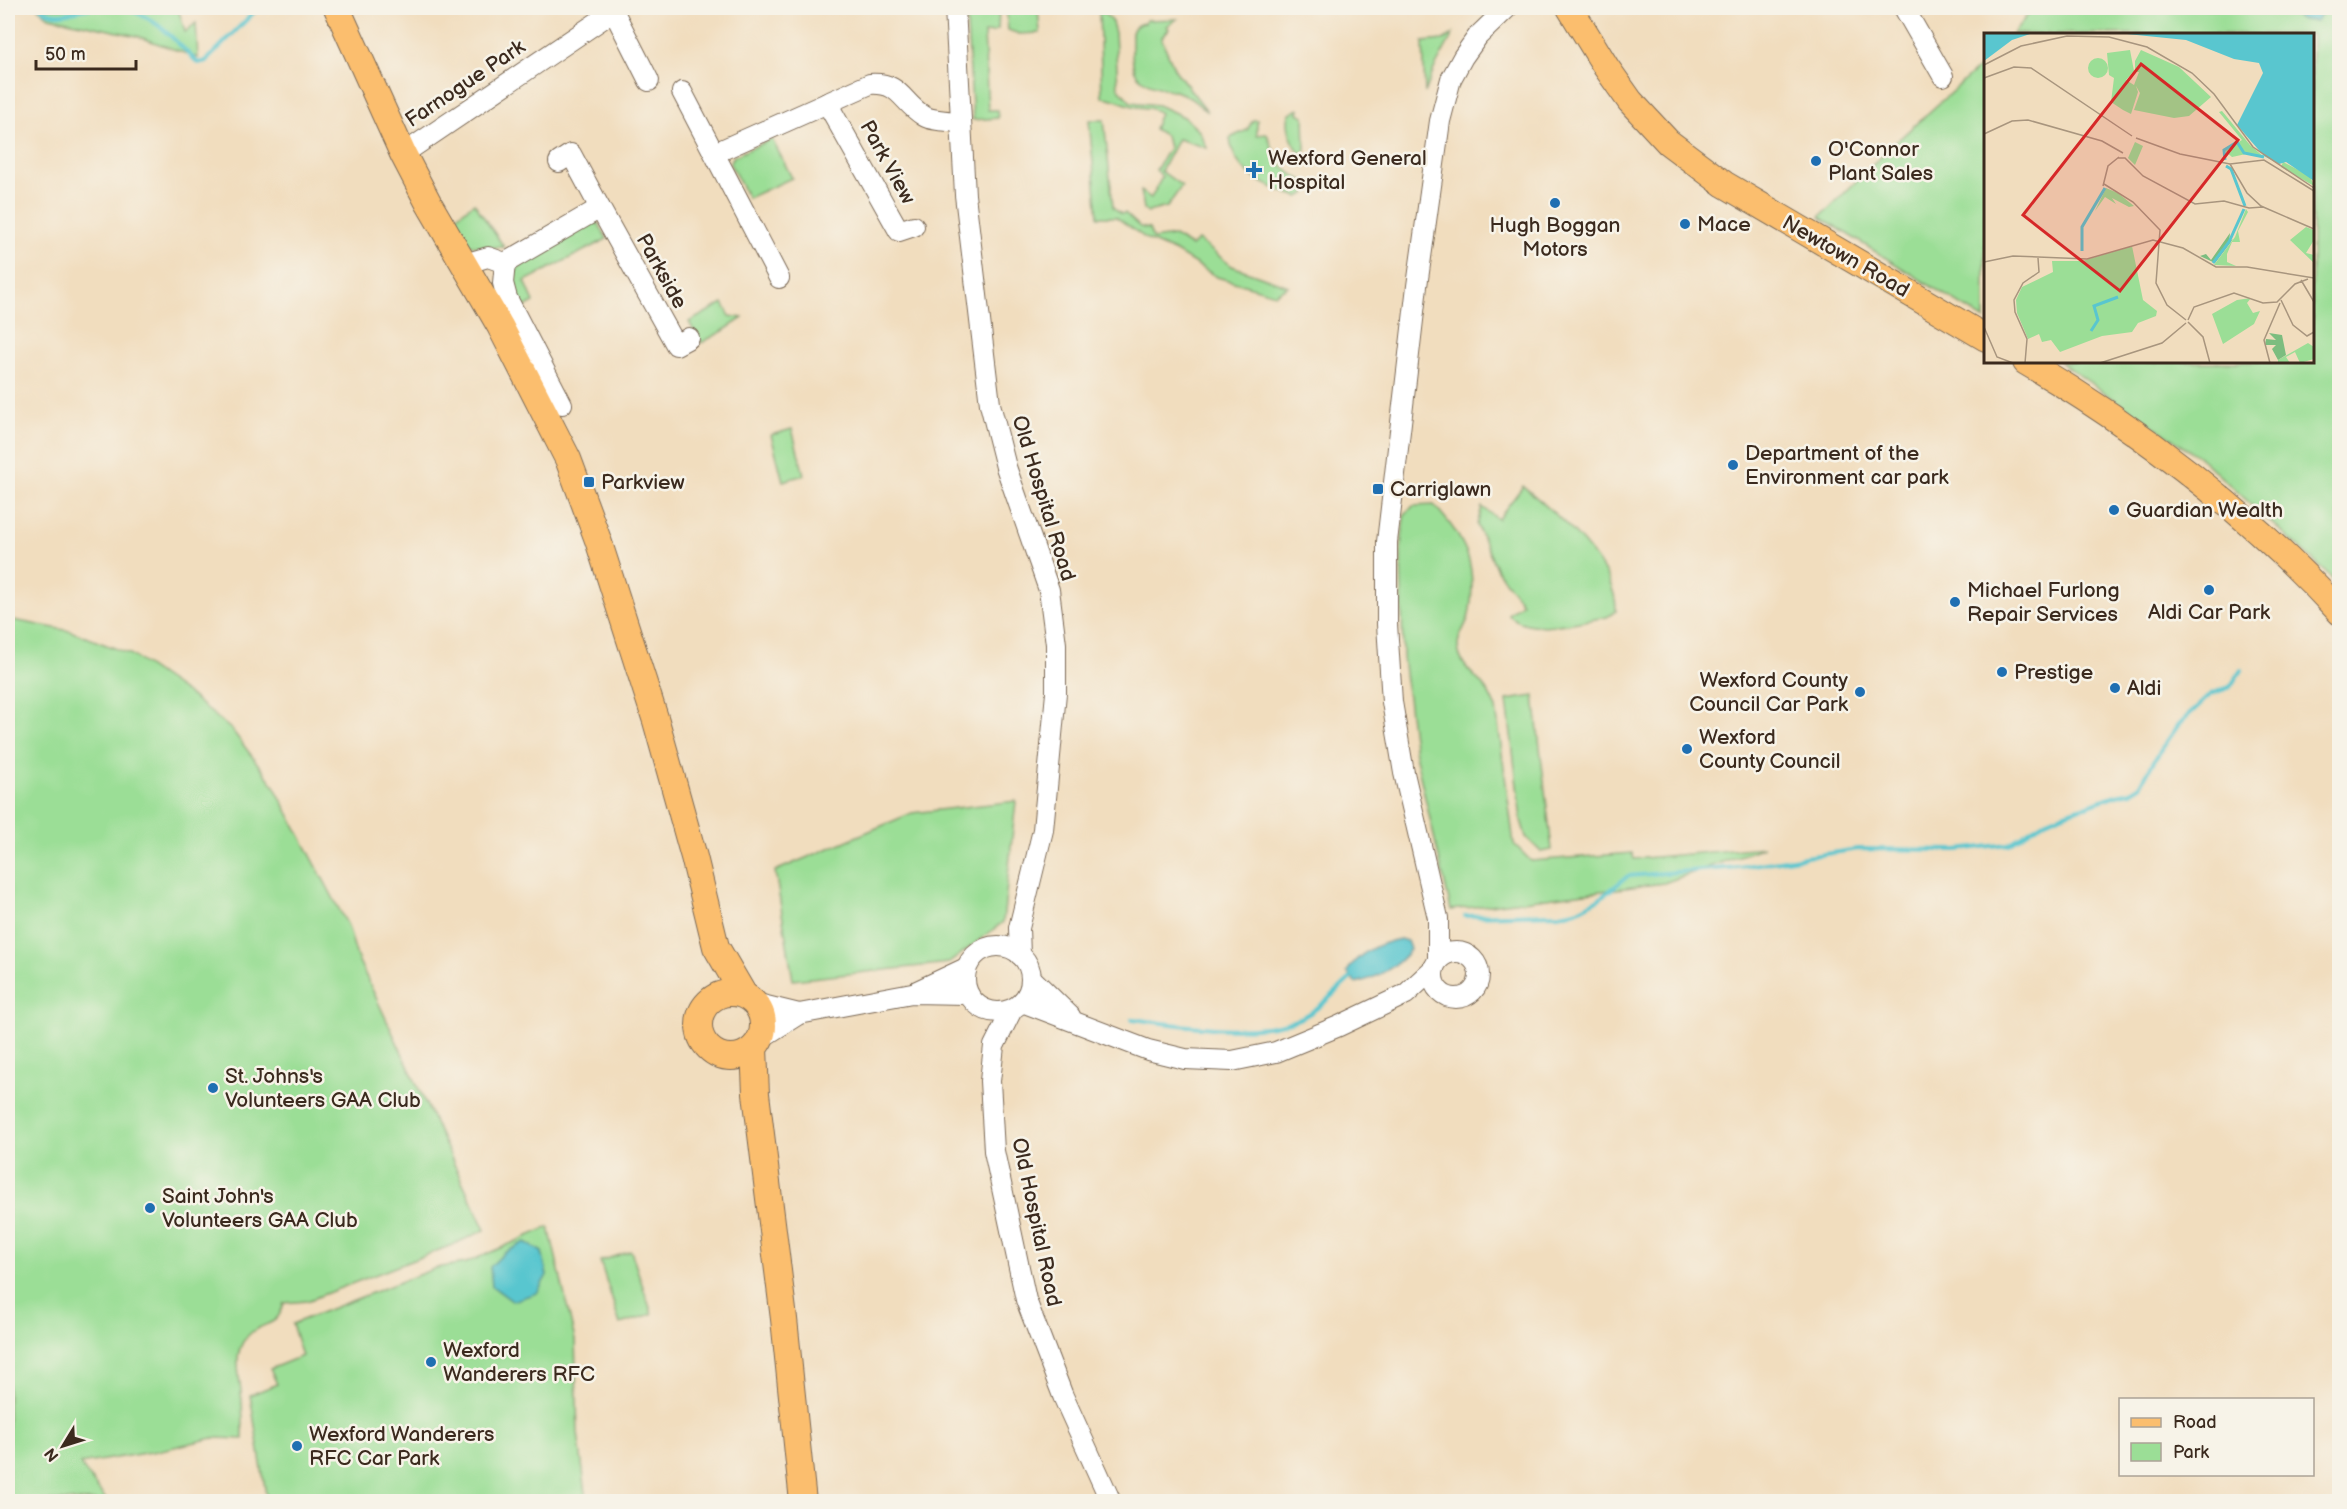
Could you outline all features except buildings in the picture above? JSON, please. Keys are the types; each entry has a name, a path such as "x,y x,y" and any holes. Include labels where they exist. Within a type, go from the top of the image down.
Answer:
{"main road":[{"path":"337,8 403,154 540,400 568,459 598,540 656,721 694,857 716,947 762,1019 748,1048 756,1094 784,1318 803,1502"},
{"name":"Newtown Road","path":"1570,8 1606,67 1634,106 1668,142 1724,184 1984,337"},
{"path":"2028,363 2150,444 2226,504 2287,558 2340,612"},
{"path":"716,947 709,1002 702,1012 699,1024 701,1037 708,1047 718,1054 748,1048"},
{"path":"709,1002 726,994 749,999"}],"street":[{"name":"Old Hospital Road","path":"955,8 965,195 990,404 1006,467 1049,590 1056,644 1056,693 1043,830 1019,928 1020,955"},
{"path":"1438,918 1463,952 1477,964 1478,982 1467,996 1449,997 1441,993 1433,977 1436,964 1438,918 1404,773 1392,702 1387,624 1387,542 1417,286 1440,121 1451,79 1463,57 1478,36 1507,8"},
{"path":"1904,8 1942,76"},
{"name":"Farnogue Park","path":"403,154 613,9 649,81"},
{"path":"715,153 870,84 881,83 892,86 925,117 960,122"},
{"path":"682,92 779,278"},
{"name":"Park View","path":"828,103 899,231 914,226"},
{"name":"Parkside","path":"560,162 571,154 676,345 689,338"},
{"path":"505,263 600,208"},
{"path":"464,264 489,257 505,263"},
{"path":"505,263 503,283 507,298 561,404"},
{"path":"996,946 1009,948 1020,955 1028,965 1031,978 1029,991 1017,1006 999,1013 986,1011 975,1004 967,994 964,981 966,968 978,953 996,946 1019,928"},
{"path":"1017,1006 1074,1020 1148,1050 1185,1059 1232,1060 1276,1052 1340,1026 1407,994 1445,954 1463,952"},
{"path":"912,993 966,968"},
{"path":"1031,978 1074,1020"},
{"path":"748,1048 799,1014 912,993 967,994"},
{"path":"1407,994 1441,993"},
{"path":"749,999 799,1014"},
{"name":"Old Hospital Road","path":"994,1046 1017,1006"},
{"name":"Old Hospital Road","path":"986,1011 994,1046 990,1082 994,1151 1026,1300 1063,1396 1111,1502"}],"green space":[{"path":"38,8 178,8 185,32 196,23 198,58 137,36 49,17"},
{"path":"966,8 999,8 998,29 984,33 988,110 997,110 998,118 973,120"},
{"path":"1006,8 1038,8 1040,33 1019,34 1008,30"},
{"path":"1095,8 1111,19 1115,33 1118,88 1131,102 1158,105 1184,117 1199,131 1207,148 1178,139 1161,171 1182,186 1167,207 1148,212 1144,209 1141,191 1151,198 1162,177 1156,170 1169,148 1166,136 1154,129 1160,113 1102,97 1099,12"},
{"path":"2033,8 2339,8 2339,584 2199,457 2061,363 2314,363 2314,33 2014,33"},
{"path":"1177,19 1167,26 1169,29 1162,40 1175,70 1208,112 1179,92 1157,87 1144,81 1135,71 1132,32 1135,27 1145,23 1146,20"},
{"path":"1453,34 1434,69 1425,93 1423,42 1443,40"},
{"path":"1984,63 1984,319 1820,217 1897,141"},
{"path":"1299,109 1298,113 1304,116 1305,150 1301,154 1292,140 1288,123 1290,113"},
{"path":"1089,120 1104,120 1113,207 1121,214 1125,213 1140,227 1149,229 1153,239 1174,236 1191,246 1198,240 1232,266 1288,286 1275,294 1217,277 1176,252 1148,240 1116,217 1098,217"},
{"path":"1253,120 1257,120 1257,135 1267,134 1276,157 1284,168 1304,181 1307,188 1305,194 1299,197 1264,184 1254,178 1238,161 1230,138 1247,130"},
{"path":"772,139 792,178 748,198 730,164 734,156"},
{"path":"474,203 504,247 483,248 467,244 453,219"},
{"path":"591,222 598,223 607,239 525,281 534,302 523,308 514,283 518,267"},
{"path":"723,303 730,316 743,318 701,343 689,322"},
{"path":"792,429 804,475 783,481 771,435"},
{"path":"1523,486 1567,525 1596,558 1614,593 1616,611 1607,617 1569,624 1541,626 1517,621 1508,614 1522,603 1497,570 1477,525 1482,507 1498,519"},
{"path":"1434,505 1455,530 1471,568 1469,615 1458,641 1459,653 1465,665 1490,695 1496,708 1514,844 1531,861 1632,853 1634,859 1764,847 1664,883 1451,910 1415,754 1403,657 1401,551 1404,516 1413,506"},
{"name":"St. Johns's Volunteers GAA Club","path":"8,619 70,631 130,654 191,696 232,730 273,784 348,926 357,957 485,1230 307,1301 284,1303 275,1320 252,1332 241,1345 238,1368 243,1439 213,1438 157,1451 80,1464 107,1501 8,1501"},
{"path":"1534,696 1552,850 1541,852 1526,837 1521,820 1507,700"},
{"path":"1016,801 1003,922 949,963 793,980 775,871 912,813"},
{"name":"Wexford Wanderers RFC","path":"549,1227 575,1340 578,1433 587,1501 267,1501 250,1395 277,1384 270,1369 302,1356 292,1324 436,1268 466,1263"},
{"path":"631,1251 652,1314 620,1324 600,1261"}],"water":[{"path":"2290,8 2326,8 2316,21 2307,21 2294,15"},
{"path":"1400,939 1407,941 1410,949 1400,961 1378,975 1355,983 1347,972 1357,959 1377,946"},
{"path":"525,1242 542,1252 547,1275 537,1293 512,1301 492,1286 490,1267 504,1253"}],"waterway":[{"path":"41,8 46,12 58,14 90,8"},
{"path":"123,8 155,23 198,63 206,61 258,8"},
{"path":"1465,916 1560,914 1576,911 1599,899 1628,876 1739,867 1858,849 1957,850 2009,844 2047,820 2116,795 2131,792 2140,786 2179,724 2211,694 2230,687 2241,670"},
{"path":"1132,1019 1220,1028 1266,1027 1287,1023 1305,1016 1351,978"}],"place":[{"name":"O'Connor Plant Sales","path":"1816,161"},
{"name":"Wexford General Hospital","path":"1254,170"},
{"name":"Hugh Boggan Motors","path":"1555,203"},
{"name":"Mace","path":"1685,224"},
{"name":"Department of the Environment car park","path":"1733,465"},
{"name":"Parkview","path":"589,482"},
{"name":"Carriglawn","path":"1378,489"},
{"name":"Guardian Wealth","path":"2114,510"},
{"name":"Aldi Car Park","path":"2209,590"},
{"name":"Michael Furlong Repair Services","path":"1955,602"},
{"name":"Prestige","path":"2002,672"},
{"name":"Aldi","path":"2115,688"},
{"name":"Wexford County Council Car Park","path":"1860,692"},
{"name":"Wexford County Council","path":"1687,749"},
{"name":"St. Johns's Volunteers GAA Club","path":"213,1088"},
{"name":"Saint John's Volunteers GAA Club","path":"150,1208"},
{"name":"Wexford Wanderers RFC","path":"431,1362"},
{"name":"Wexford Wanderers RFC Car Park","path":"297,1446"}]}
